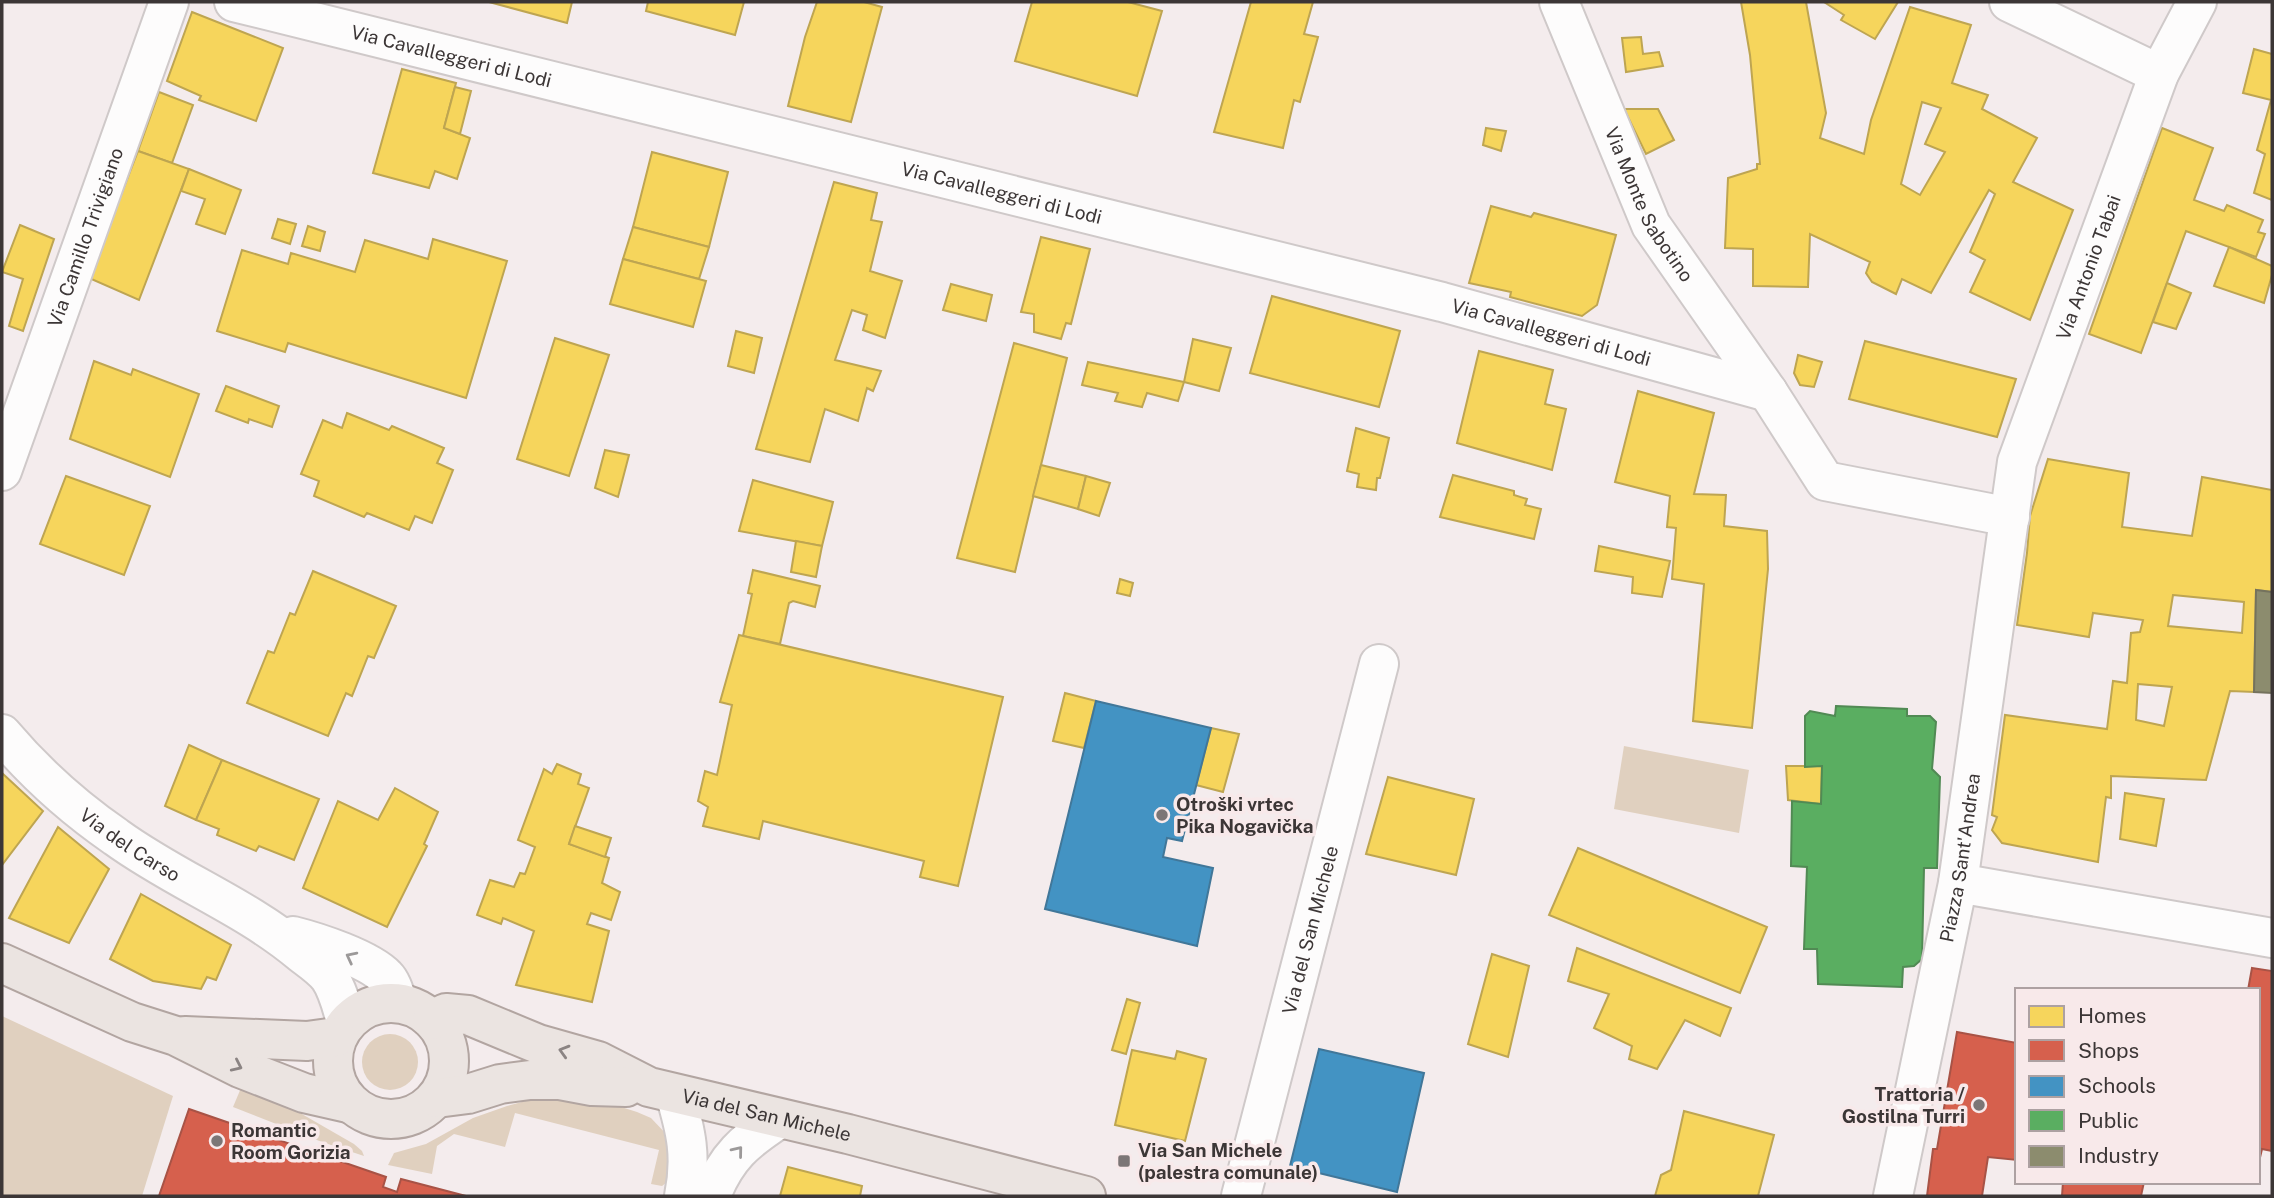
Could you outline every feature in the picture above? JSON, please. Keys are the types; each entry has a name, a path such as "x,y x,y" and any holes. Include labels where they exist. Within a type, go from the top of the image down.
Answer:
{"main road":[{"name":"Via del San Michele","path":"2,963 121,1018 176,1036 240,1068 304,1093 348,1103 364,1114 384,1120 403,1119 422,1111 437,1098 530,1080 560,1080 592,1086 662,1090"},
{"name":"Via del San Michele","path":"176,1036 307,1041 342,1030 362,1010 379,1003 398,1003"},
{"path":"398,1003 417,1009 432,1020 444,1037 449,1058 447,1079 437,1098"},
{"name":"Via del San Michele","path":"432,1020 446,1013 468,1016 538,1044 598,1061 662,1090 848,1134 1086,1196"},
{"path":"342,1030 332,1060 336,1083 348,1103"}],"street":[{"name":"Via Camillo Trivigiano","path":"2,471 170,2"},
{"name":"Via Cavalleggeri di Lodi","path":"234,2 1442,302 1768,392"},
{"name":"Via Monte Sabotino","path":"1559,2 1651,225 1768,392"},
{"path":"2009,2 2158,74"},
{"name":"Via Antonio Tabai","path":"2017,462 2158,74 2197,2"},
{"path":"1768,392 1825,481 2010,517"},
{"name":"Piazza Sant'Andrea","path":"1893,1196 1958,884 2017,462"},
{"name":"Via del San Michele","path":"1241,1196 1379,664"},
{"name":"Via del Carso","path":"2,734 19,755 56,790 117,838 274,931 329,977 337,993 342,1030"},
{"path":"1958,884 2272,938"},
{"name":"Via del Carso","path":"274,931 324,943 376,970 387,978 398,1003"},
{"path":"662,1090 687,1133 688,1177 684,1196"},
{"path":"711,1196 718,1178 747,1140 779,1119"}],"shaded area":[{"path":"1624,746 1749,770 1739,833 1614,809"},
{"path":"2,1016 173,1096 142,1196 2,1196"},
{"path":"384,1034 396,1034 406,1038 414,1046 418,1062 414,1078 406,1086 396,1090 384,1090 374,1086 366,1078 362,1068 362,1056 366,1046 374,1038"},
{"path":"241,1088 281,1102 354,1144 364,1156 233,1107"},
{"path":"555,1098 618,1106 651,1118 669,1137 671,1179 662,1186 651,1184 659,1150 515,1113 505,1147 454,1134 437,1146 432,1174 388,1165 394,1153 426,1144 473,1118 529,1100"}],"building: Homes":[{"path":"489,2 572,2 567,23"},
{"path":"648,2 744,2 735,35 646,11"},
{"path":"817,2 864,2 882,7 851,122 788,106 805,37"},
{"path":"1032,2 1128,2 1162,11 1137,96 1015,61"},
{"path":"1251,2 1313,2 1304,34 1318,37 1300,102 1294,100 1283,148 1214,132"},
{"path":"1741,2 1806,2 1826,113 1820,138 1864,154 1871,120 1910,7 1971,25 1952,83 1988,95 1982,109 2037,138 2013,182 2073,210 2030,320 1970,292 1985,260 1970,252 1995,194 1989,190 1931,293 1902,279 1896,294 1872,282 1866,273 1870,262 1810,234 1808,287 1753,286 1753,249 1725,248 1728,178 1757,169 1757,164 1760,164 1750,55","holes":["1922,102 1941,108 1925,144 1945,152 1920,195 1901,184"]},
{"path":"1824,2 1898,2 1875,39 1841,20 1844,15"},
{"path":"192,12 283,48 256,121 199,100 201,96 167,81"},
{"path":"1641,37 1643,54 1659,52 1663,66 1626,72 1622,38"},
{"path":"2254,49 2272,54 2272,200 2254,193 2265,154 2257,150 2271,100 2243,93"},
{"path":"402,69 456,83 444,128 470,138 457,179 435,171 429,188 373,173"},
{"path":"455,87 471,91 460,134 444,128"},
{"path":"159,92 193,105 172,163 138,151"},
{"path":"1624,109 1658,109 1674,140 1646,154"},
{"path":"1486,128 1506,131 1501,151 1483,145"},
{"path":"2162,128 2213,148 2194,200 2224,211 2227,205 2263,220 2258,232 2265,234 2256,257 2186,231 2141,353 2089,334"},
{"path":"138,151 189,169 139,300 89,278"},
{"path":"652,152 728,172 709,247 633,227"},
{"path":"189,169 241,190 225,234 196,224 205,199 181,191"},
{"path":"834,182 877,193 871,220 882,222 870,271 902,281 885,338 863,330 867,315 852,310 835,360 881,371 873,391 867,388 858,421 825,409 810,462 756,449"},
{"path":"1491,206 1531,217 1534,213 1616,235 1597,305 1582,316 1510,297 1511,292 1469,283"},
{"path":"278,219 296,224 290,244 272,238"},
{"path":"20,225 54,239 23,331 9,326 23,279 2,272"},
{"path":"308,226 325,232 320,251 302,246"},
{"path":"633,227 709,247 699,279 623,259"},
{"path":"1041,237 1090,249 1071,324 1066,323 1061,339 1034,332 1034,314 1021,312"},
{"path":"433,239 507,261 466,398 288,343 285,352 217,331 242,250 288,264 291,253 355,272 365,240 428,259"},
{"path":"2229,247 2272,266 2264,303 2214,286"},
{"path":"623,259 706,281 693,327 610,304"},
{"path":"2167,283 2191,293 2176,329 2153,322"},
{"path":"951,284 992,295 986,321 943,310"},
{"path":"1272,296 1400,331 1379,407 1250,373"},
{"path":"736,331 762,338 754,373 728,366"},
{"path":"555,338 609,355 569,476 517,459"},
{"path":"1193,339 1231,348 1219,391 1184,382"},
{"path":"1865,341 2016,379 1997,437 1849,399"},
{"path":"1014,343 1067,358 1015,572 957,558"},
{"path":"1479,351 1553,370 1545,404 1566,409 1552,470 1457,443"},
{"path":"1798,355 1822,362 1814,387 1800,385 1794,373"},
{"path":"94,361 131,375 133,369 199,394 170,477 70,439"},
{"path":"1088,362 1184,382 1178,401 1147,393 1142,407 1115,401 1118,393 1082,385"},
{"path":"226,386 279,406 272,427 249,419 248,423 216,411"},
{"path":"1638,391 1714,413 1694,494 1726,495 1724,526 1767,531 1768,569 1752,728 1693,721 1704,584 1672,579 1676,528 1667,527 1670,496 1615,482"},
{"path":"347,413 389,430 392,426 444,448 437,463 453,470 432,523 415,516 409,530 367,513 364,517 314,496 319,481 301,474 323,420 342,428"},
{"path":"1356,428 1389,438 1376,490 1357,487 1359,474 1347,471"},
{"path":"605,450 629,455 618,497 595,488"},
{"path":"2048,459 2129,473 2122,527 2192,536 2202,477 2272,490 2272,592 2256,590 2254,692 2230,691 2206,780 2111,776 2111,798 2106,797 2098,862 2002,843 1992,830 1997,817 1992,815 2005,715 2107,729 2113,681 2127,683 2131,633 2140,632 2143,620 2093,613 2089,637 2017,625 2030,516","holes":["2173,595 2244,602 2242,633 2168,626","2138,684 2172,687 2164,726 2136,720"]},
{"path":"1041,465 1086,476 1078,509 1033,496"},
{"path":"1453,475 1514,491 1514,495 1527,499 1525,505 1541,509 1534,539 1440,517"},
{"path":"66,476 150,506 124,575 40,544"},
{"path":"1086,476 1110,483 1099,516 1078,509"},
{"path":"753,480 833,502 822,546 739,531"},
{"path":"796,541 822,546 816,577 791,572"},
{"path":"1599,546 1670,561 1662,597 1632,593 1633,577 1595,571"},
{"path":"753,570 820,586 815,607 793,601 789,603 780,644 743,636 752,594 748,593"},
{"path":"313,571 396,606 374,658 368,656 352,696 346,693 328,736 247,703 268,651 274,653 290,613 295,615"},
{"path":"1120,579 1133,583 1130,596 1117,593"},
{"path":"739,635 1003,697 958,886 920,877 924,861 763,821 759,839 703,826 708,807 698,801 705,771 717,775 732,705 720,702"},
{"path":"1065,693 1096,701 1084,748 1053,741"},
{"path":"1211,728 1239,734 1223,792 1196,785"},
{"path":"189,745 222,760 196,820 165,806"},
{"path":"222,760 319,799 294,860 259,846 256,851 217,835 219,829 196,820"},
{"path":"557,764 581,774 578,784 589,788 569,844 609,858 602,883 620,892 611,920 591,913 587,924 609,931 592,1002 516,985 534,931 503,918 501,924 477,915 490,880 514,887 520,873 525,874 535,847 518,840 544,769 552,774"},
{"path":"1786,766 1822,766 1821,804 1788,800"},
{"path":"2,773 43,811 2,865"},
{"path":"1388,777 1474,799 1456,875 1366,854"},
{"path":"395,788 438,812 424,844 427,846 387,927 303,888 338,801 378,820"},
{"path":"2125,793 2164,799 2156,846 2120,839"},
{"path":"575,826 611,838 605,857 569,844"},
{"path":"58,827 109,869 69,943 9,918"},
{"path":"1578,848 1767,927 1740,993 1549,915"},
{"path":"141,894 231,945 216,980 207,977 201,989 153,981 110,959"},
{"path":"1577,948 1731,1008 1720,1036 1685,1020 1657,1069 1629,1059 1632,1046 1594,1028 1609,994 1568,981"},
{"path":"1492,954 1529,966 1508,1057 1468,1044"},
{"path":"1127,999 1140,1003 1126,1054 1112,1050"},
{"path":"1132,1050 1175,1059 1177,1051 1206,1059 1185,1141 1115,1125"},
{"path":"1684,1111 1774,1135 1758,1196 1655,1196 1661,1175 1671,1170"},
{"path":"788,1167 862,1186 860,1196 780,1196"}],"building: Shops":[{"path":"2252,968 2272,971 2272,1151 2262,1149 2260,1158 2260,988 2248,988"},
{"path":"1957,1032 2015,1043 2015,1160 1988,1157 1982,1196 1927,1196 1933,1149 1937,1149"},
{"path":"189,1109 386,1177 383,1187 397,1192 401,1179 466,1196 159,1196"},
{"path":"2063,1184 2144,1184 2141,1196 2062,1196"}],"building: Schools":[{"path":"1096,701 1211,728 1182,841 1167,838 1163,857 1213,868 1197,946 1045,909"},
{"path":"1319,1049 1424,1073 1397,1192 1290,1166"}],"building: Public":[{"path":"1836,706 1907,709 1907,716 1930,716 1936,722 1932,769 1940,777 1937,868 1924,868 1922,959 1914,966 1903,967 1902,987 1818,984 1817,949 1804,949 1807,867 1791,866 1792,801 1821,804 1822,766 1805,767 1805,716 1810,711 1835,716"}],"building: Industry":[{"path":"2256,590 2272,592 2272,693 2254,692"}],"place":[{"name":"Otroški vrtec Pika Nogavička","path":"1162,815"},
{"name":"Trattoria / Gostilna Turri","path":"1979,1105"},
{"name":"Romantic Room Gorizia","path":"217,1141"},
{"name":"Via San Michele (palestra comunale)","path":"1124,1161"}]}
